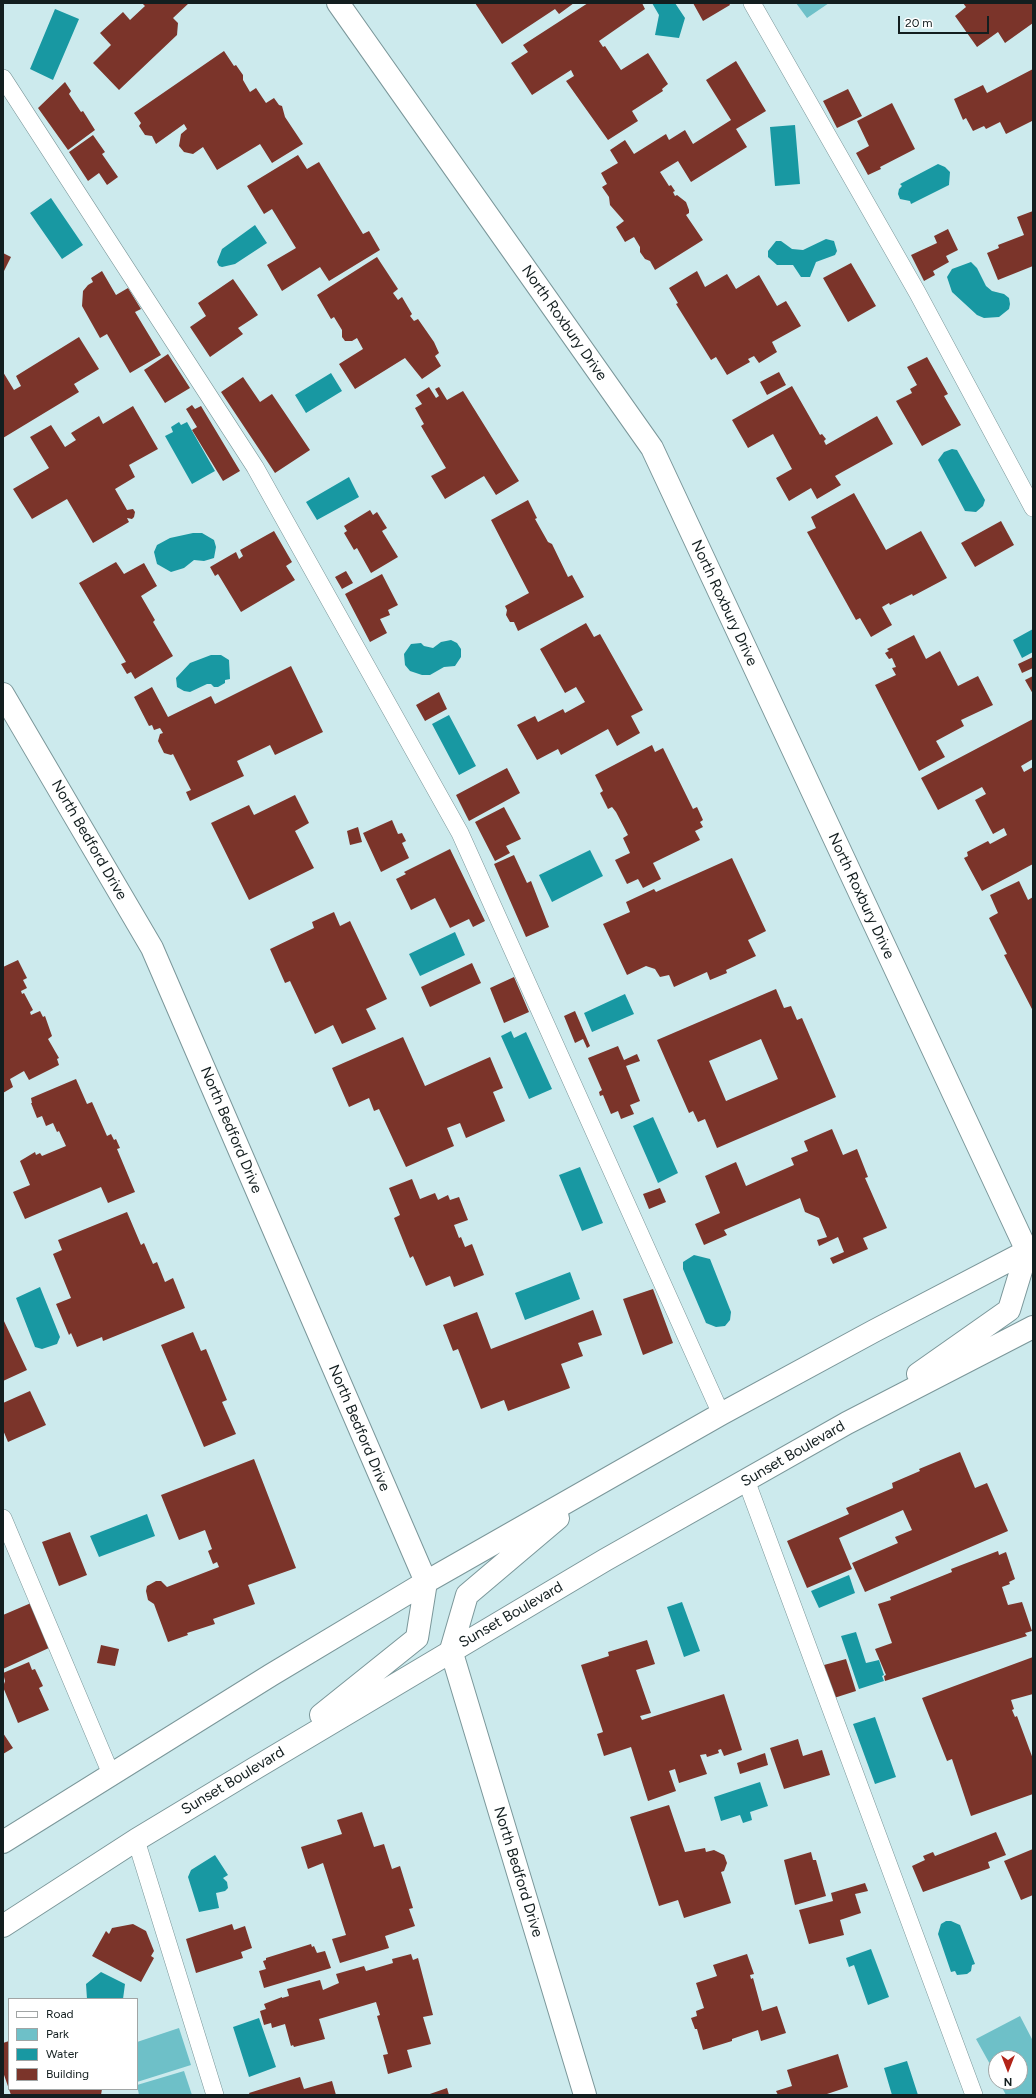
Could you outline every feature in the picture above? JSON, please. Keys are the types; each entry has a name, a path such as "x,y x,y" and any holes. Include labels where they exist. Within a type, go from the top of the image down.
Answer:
{"main road":[{"name":"North Roxbury Drive","path":"338,3 652,448 1030,1250"},
{"name":"North Bedford Drive","path":"3,694 152,948 426,1582"},
{"path":"3,1846 11,1837 111,1774 426,1582 721,1414 881,1327 1030,1250"},
{"path":"847,1423 1009,1310 1030,1250"},
{"name":"Sunset Boulevard","path":"3,1926 136,1840 451,1650 605,1560 847,1423 1033,1327"},
{"path":"451,1650 467,1595 600,1483"},
{"path":"257,1767 417,1638 426,1582"},
{"name":"North Bedford Drive","path":"451,1650 585,2095"}],"lane":[{"path":"752,3 909,278 1033,508"},
{"path":"3,78 254,467 460,832 721,1414"},
{"path":"746,1480 974,2095"},
{"path":"3,1518 111,1774"},
{"path":"136,1840 215,2095"}],"green space":[{"path":"796,3 829,3 807,18"},
{"path":"1020,2016 1033,2041 1033,2095 1006,2095 1003,2090 1028,2090 1028,2050 988,2050 988,2061 976,2039"},
{"path":"179,2028 191,2065 138,2082 138,2042"},
{"path":"184,2071 192,2095 139,2095 138,2085"}],"water":[{"path":"652,3 675,3 685,18 679,38 655,35 659,15"},
{"path":"55,9 79,19 53,80 30,69"},
{"path":"795,125 800,184 775,186 770,127"},
{"path":"938,164 945,167 950,172 949,185 911,204 910,201 900,199 898,194 899,189 902,186 900,184"},
{"path":"51,198 83,245 62,259 30,213"},
{"path":"255,225 267,243 235,264 222,267 219,266 217,262 222,249"},
{"path":"826,239 834,241 837,251 835,255 816,262 810,277 801,277 793,265 777,265 768,257 768,251 776,241 781,241 792,249 803,250"},
{"path":"971,262 977,268 986,286 992,291 1004,294 1009,298 1009,309 999,317 984,318 977,315 952,292 947,277 952,269"},
{"path":"331,373 342,391 306,413 295,395"},
{"path":"179,422 181,425 187,422 215,471 192,484 165,436 173,432 171,427"},
{"path":"952,449 957,450 985,500 983,506 976,512 965,511 938,460 944,452"},
{"path":"349,477 359,497 317,520 306,502"},
{"path":"193,533 202,533 214,540 216,547 214,558 204,561 194,560 184,568 171,572 157,564 154,552 157,545 170,538"},
{"path":"1033,629 1033,652 1022,658 1013,640"},
{"path":"451,640 457,643 461,649 461,657 455,666 444,667 430,675 422,675 410,671 405,665 404,654 411,644 421,643 424,646 433,648 441,642"},
{"path":"211,655 221,655 229,660 230,679 225,680 225,683 218,687 207,684 190,692 184,691 177,687 176,678 190,663"},
{"path":"449,715 476,766 459,775 432,724"},
{"path":"590,850 603,876 552,902 539,875"},
{"path":"455,932 465,955 420,976 409,954"},
{"path":"625,994 634,1014 592,1032 584,1013"},
{"path":"511,1031 514,1038 526,1032 552,1089 529,1099 501,1036"},
{"path":"653,1117 678,1173 658,1183 633,1126"},
{"path":"580,1167 603,1223 582,1231 559,1175"},
{"path":"694,1255 710,1259 731,1312 730,1320 725,1326 716,1327 706,1323 683,1269 683,1262"},
{"path":"570,1272 580,1299 525,1320 515,1293"},
{"path":"40,1287 60,1337 57,1344 42,1349 35,1347 16,1298"},
{"path":"147,1514 155,1536 99,1557 90,1536"},
{"path":"849,1575 855,1593 819,1608 811,1591"},
{"path":"682,1602 700,1651 684,1657 667,1607"},
{"path":"856,1632 866,1663 879,1660 884,1675 882,1676 884,1681 859,1689 841,1636"},
{"path":"875,1717 896,1777 875,1784 853,1724"},
{"path":"760,1782 768,1806 750,1812 752,1820 743,1823 740,1815 721,1821 714,1797"},
{"path":"215,1855 228,1875 223,1878 227,1882 228,1888 225,1891 216,1893 219,1908 199,1912 188,1877 191,1870"},
{"path":"946,1921 951,1921 960,1925 975,1964 972,1965 971,1971 967,1974 957,1975 955,1971 951,1972 938,1934 941,1924"},
{"path":"871,1949 889,1997 868,2005 854,1965 849,1967 846,1958"},
{"path":"101,1972 125,1984 123,1998 87,1998 86,1984"},
{"path":"259,2018 276,2067 249,2077 233,2027"},
{"path":"907,2061 918,2095 892,2095 884,2068"}],"building":[{"path":"142,3 189,3 173,18 178,23 177,35 119,90 93,63 111,45 100,33 123,12 130,20 145,6"},
{"path":"475,3 574,3 559,14 555,9 502,44"},
{"path":"588,3 642,3 645,9 599,41 603,47 605,46 621,70 648,53 668,84 662,89 663,91 632,111 638,121 608,140 566,81 574,76 571,70 532,95 511,63 528,52 523,45"},
{"path":"693,3 729,3 730,5 703,21"},
{"path":"963,3 1033,3 1033,23 1005,43 998,32 977,47 955,16 966,7"},
{"path":"224,51 234,66 236,65 243,75 243,80 250,92 256,88 266,103 274,98 279,105 282,106 285,117 303,144 272,163 260,144 217,170 203,147 193,154 184,152 179,146 181,134 187,129 184,124 156,144 152,136 145,135 139,126 141,123 134,113"},
{"path":"736,61 766,111 736,129 747,147 691,182 678,161 660,172 669,186 671,185 675,191 673,192 675,196 677,195 686,202 689,213 686,215 703,240 655,270 650,261 645,259 640,252 640,247 634,237 625,242 616,227 624,221 610,205 609,197 602,187 607,184 601,173 618,163 610,150 625,140 634,154 666,134 669,140 685,130 693,144 731,120 706,80"},
{"path":"1033,69 1033,124 1032,121 1006,134 1000,122 986,129 984,126 973,131 966,118 963,120 954,99 983,85 987,93"},
{"path":"65,82 71,91 69,94 81,112 83,111 95,130 68,150 38,108"},
{"path":"848,89 862,116 837,128 823,101"},
{"path":"892,103 915,149 868,175 856,153 869,146 857,121"},
{"path":"93,135 105,152 102,154 118,177 107,185 99,173 88,181 69,152"},
{"path":"298,155 307,169 319,162 363,234 369,231 380,250 329,281 320,267 282,291 267,265 296,248 272,209 264,214 247,186"},
{"path":"1033,211 1033,266 998,280 987,253 999,248 998,245 1024,235 1017,217"},
{"path":"948,229 958,250 946,256 949,262 933,271 935,275 924,281 911,255 937,243 934,236"},
{"path":"3,253 11,257 3,273"},
{"path":"377,257 398,289 393,293 398,300 402,297 412,314 410,316 414,321 418,319 434,342 439,353 435,356 441,366 422,379 405,358 355,389 339,364 363,349 357,338 352,341 345,341 342,337 342,330 334,317 331,319 317,295"},
{"path":"851,263 876,306 848,322 823,278"},
{"path":"102,271 116,295 128,288 141,309 135,312 161,355 130,373 107,334 100,338 82,306 83,291 93,282 91,278"},
{"path":"697,271 705,287 727,274 736,289 759,275 777,306 786,301 801,326 772,342 777,352 759,363 754,356 748,359 750,362 727,375 716,357 711,360 676,304 678,303 669,288"},
{"path":"233,279 258,315 238,328 243,334 210,357 190,327 206,316 198,303"},
{"path":"79,337 99,369 74,384 79,392 3,438 3,372 14,390 21,386 16,376"},
{"path":"168,354 190,388 165,403 144,370"},
{"path":"927,357 948,394 944,396 961,425 922,446 896,401 912,393 910,389 917,385 907,367"},
{"path":"779,372 786,385 767,395 760,382"},
{"path":"243,377 260,402 272,394 310,450 275,473 221,392"},
{"path":"792,386 820,435 822,434 826,439 824,441 826,445 877,416 893,444 835,476 841,485 817,499 811,488 789,501 776,478 792,469 773,434 748,448 732,420"},
{"path":"429,387 436,398 439,396 435,389 439,387 447,400 463,391 519,481 496,495 484,476 445,499 431,476 446,468 421,426 424,424 415,408 422,404 416,395"},
{"path":"192,405 195,409 201,406 240,471 223,481 192,430 197,427 186,409"},
{"path":"133,406 158,449 129,465 135,477 115,489 127,510 133,509 135,512 134,517 132,519 127,518 129,522 93,543 67,499 32,519 13,489 49,468 30,437 51,425 65,447 76,440 71,433 99,416 103,424"},
{"path":"854,493 886,550 921,531 947,578 913,596 912,594 890,605 889,603 882,607 892,625 871,637 860,618 856,620 807,532 816,528 811,517"},
{"path":"528,500 537,518 535,519 548,542 552,544 568,577 572,575 584,597 518,631 514,622 510,622 506,615 507,610 505,606 529,593 491,520"},
{"path":"370,510 373,515 377,512 387,528 382,531 398,557 371,573 357,548 354,550 344,533 347,531 344,526"},
{"path":"1001,521 1014,545 975,567 961,543"},
{"path":"274,531 292,562 286,566 295,580 241,612 218,574 215,576 210,567 236,552 239,559 243,556 240,550"},
{"path":"116,562 124,574 144,563 157,586 141,596 155,620 153,622 173,656 135,679 131,672 127,674 121,664 126,662 79,583"},
{"path":"346,571 353,583 342,589 335,577"},
{"path":"382,574 398,605 388,610 390,615 380,619 387,633 370,642 345,594"},
{"path":"586,623 594,637 600,634 643,710 631,716 640,733 617,746 608,729 561,755 558,749 537,760 517,725 535,716 538,722 563,709 565,713 585,702 576,687 565,693 540,649"},
{"path":"914,635 926,659 940,651 958,686 978,676 993,705 961,720 964,726 936,741 945,757 919,771 875,685 896,675 892,668 896,667 892,658 889,659 885,653 889,651 887,649"},
{"path":"1033,657 1033,668 1022,673 1018,664"},
{"path":"291,666 323,732 275,755 270,745 237,761 244,776 190,801 186,792 191,790 173,754 171,755 164,753 158,741 160,734 163,733 160,728 154,730 152,725 149,726 134,697 152,687 168,717 211,696 215,704"},
{"path":"1033,676 1033,694 1025,680"},
{"path":"439,692 447,709 425,721 416,705"},
{"path":"1033,719 1033,759 1021,766 1024,772 1033,767 1033,864 982,891 964,858 968,856 967,852 988,841 990,844 1007,835 1004,828 993,834 975,800 986,794 982,787 938,810 921,778"},
{"path":"652,745 655,752 663,748 693,809 697,807 703,820 700,822 703,827 695,831 700,840 653,863 661,879 643,888 638,879 627,884 615,860 630,853 623,838 628,835 616,812 612,807 608,809 600,793 603,791 595,775"},
{"path":"507,768 520,793 469,821 456,795"},
{"path":"295,795 309,823 295,831 314,868 249,900 211,823 249,805 254,815"},
{"path":"504,807 521,839 506,846 510,853 495,861 475,822"},
{"path":"392,820 398,834 402,833 406,841 402,843 409,858 381,872 363,833"},
{"path":"358,827 362,842 350,845 347,831"},
{"path":"450,849 485,921 473,927 469,919 450,928 435,898 411,910 396,879 406,874 404,872"},
{"path":"514,855 527,883 531,881 549,927 526,937 494,864"},
{"path":"732,858 766,931 748,940 756,956 726,970 727,973 710,980 707,972 674,987 669,975 660,977 655,969 646,966 627,975 603,924 630,912 626,902 654,889 656,892"},
{"path":"1019,881 1028,900 1033,897 1033,1011 1004,955 1007,954 989,918 998,913 990,895"},
{"path":"334,912 340,926 350,921 387,999 366,1009 376,1029 342,1044 333,1025 315,1034 290,981 285,983 270,949 314,928 312,922"},
{"path":"18,960 27,978 23,980 27,988 21,991 22,994 24,993 33,1010 30,1012 31,1015 40,1011 43,1017 45,1016 52,1036 48,1039 59,1058 57,1059 59,1065 29,1080 24,1071 10,1079 13,1087 3,1093 3,967"},
{"path":"472,963 481,983 430,1007 421,987"},
{"path":"514,977 529,1012 504,1023 490,988"},
{"path":"776,989 784,1008 791,1006 797,1020 802,1018 836,1097 717,1148 705,1119 698,1122 693,1111 689,1113 657,1040","holes":["761,1039 778,1079 726,1101 709,1061"]},
{"path":"575,1011 590,1046 587,1048 583,1039 575,1043 564,1016"},
{"path":"403,1037 425,1086 490,1057 503,1088 493,1092 505,1121 466,1138 460,1123 447,1128 454,1146 406,1167 379,1109 374,1111 369,1098 349,1107 332,1068"},
{"path":"618,1046 624,1060 637,1054 640,1061 626,1066 640,1101 630,1105 634,1114 621,1119 618,1111 611,1114 603,1095 600,1096 599,1092 602,1090 588,1058"},
{"path":"76,1079 87,1104 92,1102 107,1136 111,1134 114,1140 116,1139 120,1148 117,1149 135,1192 108,1203 101,1187 25,1219 13,1192 30,1185 20,1161 35,1152 36,1155 40,1153 42,1156 66,1146 59,1131 57,1132 53,1123 46,1126 42,1116 37,1118 31,1103 31,1098"},
{"path":"832,1129 843,1155 857,1149 868,1177 865,1178 887,1228 863,1238 868,1249 833,1264 830,1258 844,1252 838,1237 819,1246 817,1240 827,1237 819,1218 805,1212 800,1198 724,1230 727,1235 704,1245 695,1224 720,1213 705,1176 736,1162 746,1186 794,1165 791,1158 808,1151 804,1141"},
{"path":"412,1179 420,1199 435,1193 438,1200 448,1195 450,1200 459,1197 468,1220 454,1225 459,1238 461,1237 465,1247 472,1244 484,1275 454,1287 450,1276 426,1286 413,1256 410,1258 394,1218 400,1215 389,1188"},
{"path":"660,1188 666,1202 649,1209 643,1194"},
{"path":"127,1212 141,1245 144,1243 153,1264 157,1262 165,1282 173,1278 185,1308 103,1341 102,1337 77,1347 71,1333 69,1335 56,1304 71,1298 53,1254 62,1250 58,1240"},
{"path":"653,1289 673,1343 643,1355 623,1299"},
{"path":"593,1310 602,1335 578,1343 583,1356 561,1364 570,1388 508,1411 504,1400 481,1409 458,1349 453,1351 443,1325 477,1312 491,1349"},
{"path":"3,1319 27,1370 3,1381"},
{"path":"193,1332 201,1351 206,1349 227,1400 222,1402 236,1434 204,1447 161,1345"},
{"path":"30,1391 46,1425 8,1442 3,1430 3,1403"},
{"path":"960,1452 975,1488 987,1483 1008,1531 865,1592 852,1563 898,1543 895,1537 912,1530 903,1510 839,1538 852,1569 807,1588 787,1541 849,1514 846,1508 893,1488 892,1483 920,1471 919,1469"},
{"path":"254,1459 296,1568 248,1585 255,1604 213,1619 215,1624 187,1633 188,1635 168,1642 154,1604 148,1600 146,1591 147,1586 156,1581 161,1581 167,1587 219,1567 217,1562 213,1564 208,1551 212,1549 205,1530 179,1540 161,1495"},
{"path":"70,1532 87,1575 59,1586 42,1542"},
{"path":"998,1551 999,1555 1006,1552 1015,1579 1009,1582 1010,1584 1002,1587 1008,1605 1022,1602 1032,1631 1025,1633 1027,1636 885,1681 884,1676 886,1675 875,1649 892,1643 878,1604 891,1600 890,1597 952,1572 951,1569"},
{"path":"31,1603 51,1647 3,1669 3,1615"},
{"path":"647,1640 655,1664 636,1670 651,1713 640,1716 642,1720 724,1694 742,1750 724,1756 721,1749 718,1750 719,1753 707,1757 706,1754 700,1755 707,1774 679,1783 675,1769 669,1771 676,1791 648,1801 631,1747 604,1756 597,1734 603,1732 581,1665 609,1656 608,1652"},
{"path":"101,1645 119,1649 115,1666 97,1663"},
{"path":"1033,1657 1033,1694 1011,1700 1014,1709 1012,1710 1015,1717 1017,1716 1033,1759 1033,1794 971,1816 952,1759 947,1761 922,1698"},
{"path":"846,1659 856,1691 834,1698 824,1665"},
{"path":"29,1662 32,1670 35,1669 43,1686 39,1688 49,1710 18,1723 3,1687 5,1681 3,1673"},
{"path":"3,1733 13,1748 3,1754"},
{"path":"798,1739 803,1756 822,1750 830,1775 784,1789 770,1748"},
{"path":"765,1753 768,1765 740,1774 737,1763"},
{"path":"669,1805 685,1852 705,1848 706,1852 714,1850 724,1855 727,1863 724,1871 721,1872 731,1903 684,1918 678,1900 659,1906 630,1817"},
{"path":"362,1812 374,1847 384,1844 392,1869 400,1866 413,1908 409,1909 415,1926 385,1936 389,1948 340,1963 332,1939 346,1935 323,1863 308,1869 301,1847 342,1834 337,1820"},
{"path":"996,1832 1006,1855 988,1862 990,1868 923,1892 912,1866 925,1860 923,1856 933,1852 935,1856"},
{"path":"1033,1849 1033,1895 1021,1900 1004,1861"},
{"path":"811,1852 813,1860 816,1860 826,1896 795,1905 784,1860"},
{"path":"865,1883 868,1891 855,1894 861,1913 840,1920 844,1935 809,1944 799,1910 833,1901 831,1893"},
{"path":"133,1924 146,1931 154,1951 151,1956 154,1958 141,1982 92,1956 106,1931 109,1934 112,1928"},
{"path":"232,1924 234,1930 245,1926 252,1948 241,1952 243,1958 196,1973 186,1939"},
{"path":"311,1944 312,1947 314,1946 317,1953 325,1951 331,1968 264,1988 259,1971 266,1969 263,1961 266,1960 266,1958"},
{"path":"411,1954 413,1960 418,1958 433,2015 423,2017 431,2044 407,2050 412,2067 388,2074 383,2055 388,2054 377,2016 380,2015 376,2002 319,2019 325,2039 294,2047 293,2045 291,2046 285,2024 272,2028 271,2023 264,2025 260,2011 266,2009 264,2004 289,1996 287,1989 320,1980 323,1990 339,1983 336,1974 364,1966 366,1971 393,1963 392,1959"},
{"path":"747,1954 754,1974 750,1975 751,1979 753,1978 762,2011 777,2006 786,2033 761,2041 758,2030 732,2039 732,2041 703,2050 697,2029 695,2029 691,2018 697,2016 696,2011 704,2008 696,1983 717,1976 713,1965"},
{"path":"8,2041 8,2086 3,2072 3,2043"},
{"path":"838,2054 848,2087 824,2095 778,2095 776,2091 792,2086 787,2070"},
{"path":"300,2077 304,2089 332,2081 336,2095 250,2095 249,2093"},
{"path":"447,2088 449,2095 427,2095"},
{"path":"9,2090 102,2090 101,2095 11,2095"}]}
